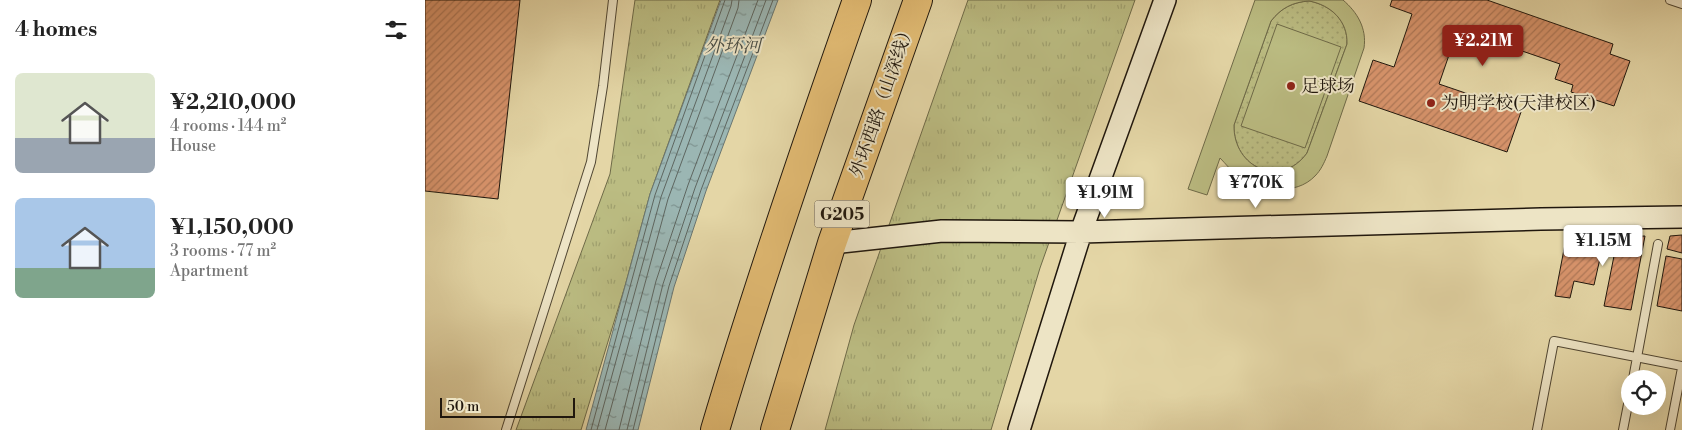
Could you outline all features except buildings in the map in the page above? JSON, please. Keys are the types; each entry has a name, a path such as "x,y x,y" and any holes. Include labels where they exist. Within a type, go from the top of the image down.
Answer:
{"highway":[{"name":"G205","path":"715,430 739,349 798,169 857,0"},
{"name":"外环西路（山深线）","path":"775,430 832,243 918,0"}],"street":[{"path":"1019,430 1081,232 1165,0"},
{"path":"832,243 942,231 1081,232 1682,217"}],"lane":[{"path":"506,430 591,162 603,86 613,0"},
{"path":"1670,0 1682,4"},
{"path":"1635,370 1658,244"},
{"path":"1537,430 1554,340 1682,367 1671,430"},
{"path":"1623,430 1626,415"}],"green space":[{"path":"635,0 720,0 650,194 625,286 581,430 516,430 610,174"},
{"path":"968,0 1135,0 1040,268 991,430 825,430 854,325"},
{"path":"1255,0 1343,0 1360,21 1364,34 1364,48 1327,156 1317,174 1298,187 1288,189 1268,188 1257,186 1239,177 1220,158 1207,195 1188,189","holes":["1309,1 1317,3 1337,15 1345,28 1347,44 1307,153 1296,164 1284,170 1260,169 1241,153 1236,140 1234,125 1271,21 1283,9 1293,4"]},
{"path":"1309,1 1324,6 1337,15 1345,28 1347,44 1307,153 1296,164 1284,170 1260,169 1241,153 1236,140 1234,125 1271,21 1288,6"},
{"name":"足球场","path":"1277,24 1341,47 1305,148 1241,126"}],"water":[{"name":"外环河","path":"721,0 778,0 706,191 674,287 638,430 586,430 650,194"}],"place":[{"name":"足球场","path":"1291,86"},
{"name":"为明学校(天津校区)","path":"1431,103"}]}
